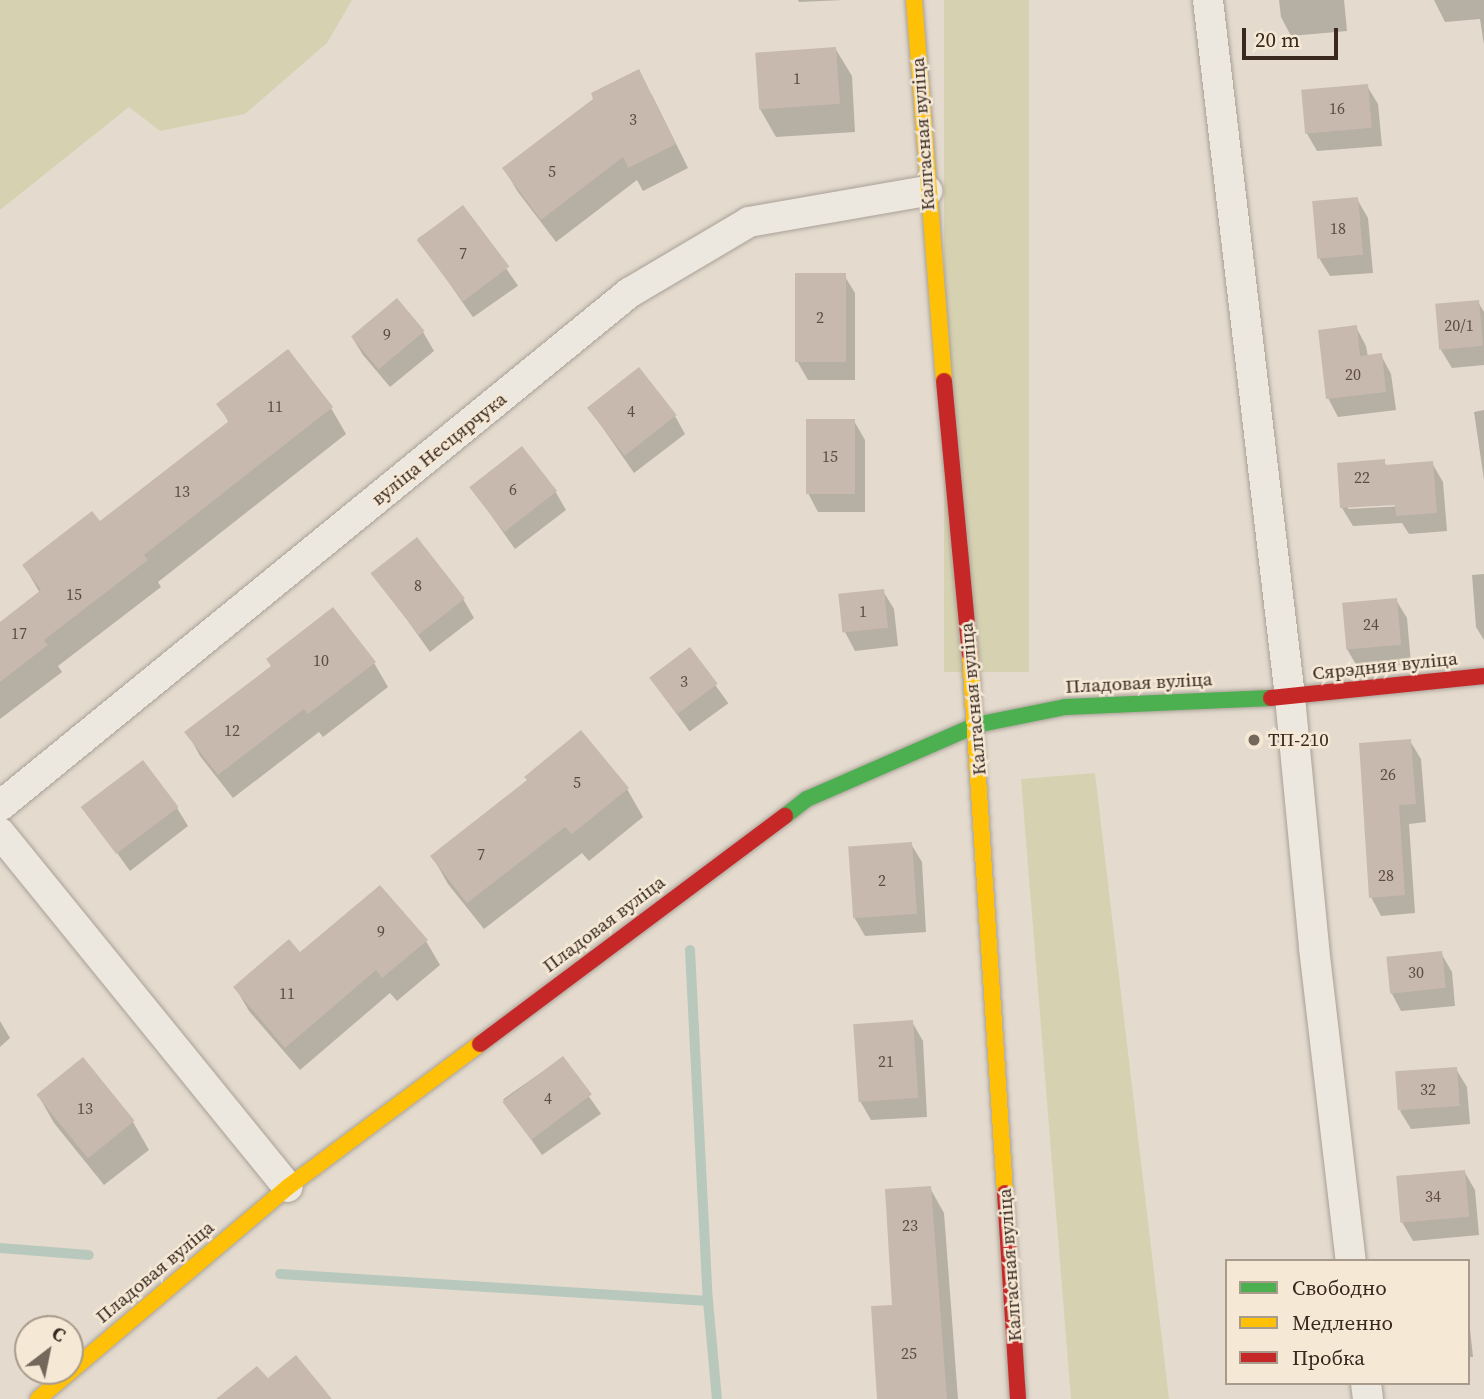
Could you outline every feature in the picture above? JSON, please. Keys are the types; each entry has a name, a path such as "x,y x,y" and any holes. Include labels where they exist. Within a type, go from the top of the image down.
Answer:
{"street":[{"name":"Калгасная вуліца","path":"914,0 927,191 976,725 1018,1399"},
{"path":"1208,0 1290,697 1314,948 1351,1259"},
{"name":"вуліца Несцярчука","path":"0,806 629,293 749,222 927,191"},
{"name":"Сярэдняя вуліца","path":"1290,697 1484,676"},
{"name":"Пладовая вуліца","path":"38,1399 288,1187 807,799 976,725 1065,707 1290,697"},
{"path":"0,833 288,1187"}],"shaded area":[{"path":"0,0 352,0 327,43 245,114 160,131 129,107 0,210"},
{"path":"944,0 1029,0 1029,672 944,672"},
{"path":"1095,773 1169,1399 1071,1399 1021,779"}],"building":[{"path":"836,47 840,104 759,110 755,53"},
{"path":"639,69 676,144 628,168 623,157 541,220 502,168 593,99 591,93"},
{"path":"1368,84 1372,128 1305,134 1301,90"},
{"path":"1358,197 1363,255 1317,259 1312,201"},
{"path":"463,205 509,266 463,301 417,240"},
{"path":"795,273 846,273 846,362 795,362"},
{"path":"397,298 425,331 379,370 351,337"},
{"path":"1479,300 1483,346 1439,350 1435,304"},
{"path":"1357,325 1360,356 1382,353 1386,392 1326,399 1318,330"},
{"path":"288,349 333,407 144,555 148,560 44,640 48,645 0,682 0,622 41,590 22,565 92,511 100,521 229,421 216,404"},
{"path":"639,367 677,415 625,456 587,408"},
{"path":"806,419 855,419 855,494 806,494"},
{"path":"522,446 557,491 504,532 469,487"},
{"path":"1385,459 1385,465 1433,461 1437,513 1396,516 1395,505 1340,508 1337,463"},
{"path":"417,537 465,598 419,635 371,573"},
{"path":"884,589 888,628 842,633 838,594"},
{"path":"1397,598 1401,645 1346,650 1342,603"},
{"path":"333,607 376,662 308,714 304,709 218,775 184,732 271,666 266,659"},
{"path":"690,647 718,684 677,714 649,678"},
{"path":"581,730 629,788 572,834 565,827 467,903 430,856 527,780 524,777"},
{"path":"1411,739 1416,804 1399,805 1405,895 1369,898 1359,743"},
{"path":"143,760 179,807 116,854 81,807"},
{"path":"912,842 917,914 853,918 848,846"},
{"path":"380,885 428,940 382,978 376,970 285,1048 233,987 289,939 300,952"},
{"path":"1442,951 1446,988 1390,994 1386,957"},
{"path":"913,1020 918,1098 859,1102 853,1024"},
{"path":"563,1056 592,1094 531,1140 502,1102"},
{"path":"83,1057 135,1121 88,1158 36,1095"},
{"path":"1457,1067 1460,1106 1398,1110 1395,1071"},
{"path":"1465,1170 1469,1217 1400,1223 1396,1176"},
{"path":"931,1186 947,1399 877,1399 871,1306 892,1305 885,1189"},
{"path":"296,1355 332,1399 216,1399 257,1366 268,1378"}],"waterway":[{"path":"690,950 708,1301 717,1399"},
{"path":"0,1248 89,1255"},
{"path":"280,1274 708,1301"}],"traffic: fast":[{"path":"785,816 807,799 976,725 1065,707 1271,698"}],"traffic: slow":[{"path":"914,0 944,381"},
{"path":"970,654 1005,1193"},
{"path":"38,1399 288,1187 480,1044"}],"traffic: jam":[{"path":"944,381 970,654"},
{"path":"1271,698 1484,676"},
{"path":"480,1044 785,816"},
{"path":"1005,1193 1018,1399"}],"place":[{"name":"ТП-210","path":"1254,740"}]}
